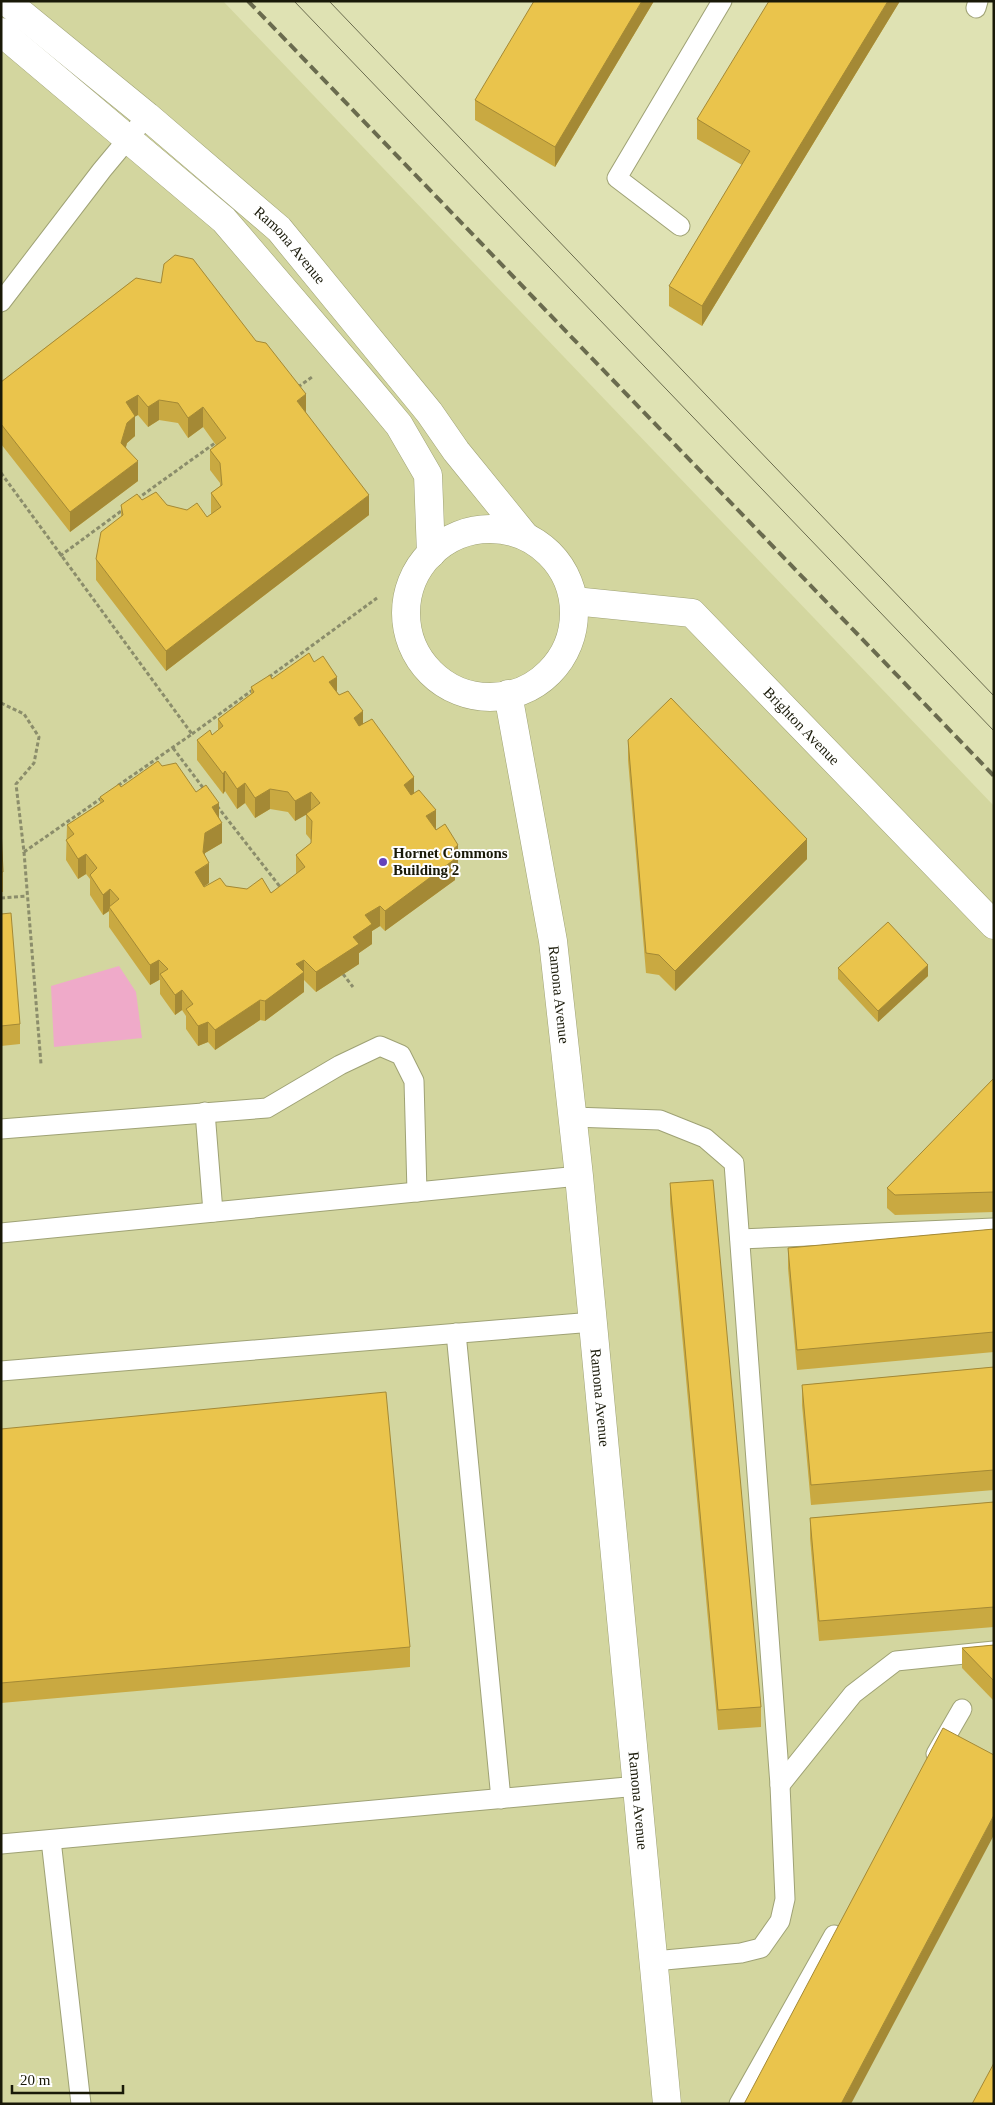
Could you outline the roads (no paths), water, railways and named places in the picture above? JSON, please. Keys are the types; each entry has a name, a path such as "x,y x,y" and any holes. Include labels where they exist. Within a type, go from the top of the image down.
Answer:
{"main road":[{"name":"Ramona Avenue","path":"6,1 147,116 279,230 429,412 456,451 525,536 548,552 566,574 574,601 574,629 564,655 546,677 522,692 495,697 467,694 442,682 422,663 410,638 406,611 411,584 424,560 445,542 470,531 498,529 525,536"},
{"name":"Ramona Avenue","path":"1,32 224,220 399,426 428,476 432,554"},
{"name":"Brighton Avenue","path":"574,601 692,613 994,925"},
{"name":"Ramona Avenue","path":"508,694 553,941 573,1117 668,2104"}],"lane":[{"path":"680,226 617,178 722,1"},
{"path":"1,302 147,116"},
{"path":"1,1129 267,1108 340,1065 380,1046 401,1055 414,1081 417,1192"},
{"path":"205,1112 213,1212"},
{"path":"573,1117 660,1120 706,1138 734,1163 780,1785 785,1899 780,1921 761,1948 741,1953 654,1962"},
{"path":"1,1233 579,1176"},
{"path":"740,1239 994,1228"},
{"path":"1,1371 593,1322"},
{"path":"456,1334 501,1798"},
{"path":"780,1785 852,1694 896,1661 994,1651"},
{"path":"928,1769 962,1709"},
{"path":"1,1844 638,1786"},
{"path":"51,1840 81,2104"},
{"path":"738,2104 845,1915"}],"tram line":[{"path":"294,1 994,731"},
{"path":"329,1 994,696"}],"railway":[{"path":"248,1 994,776"}],"place":[{"name":"Hornet Commons Building 2","path":"383,862"}]}
